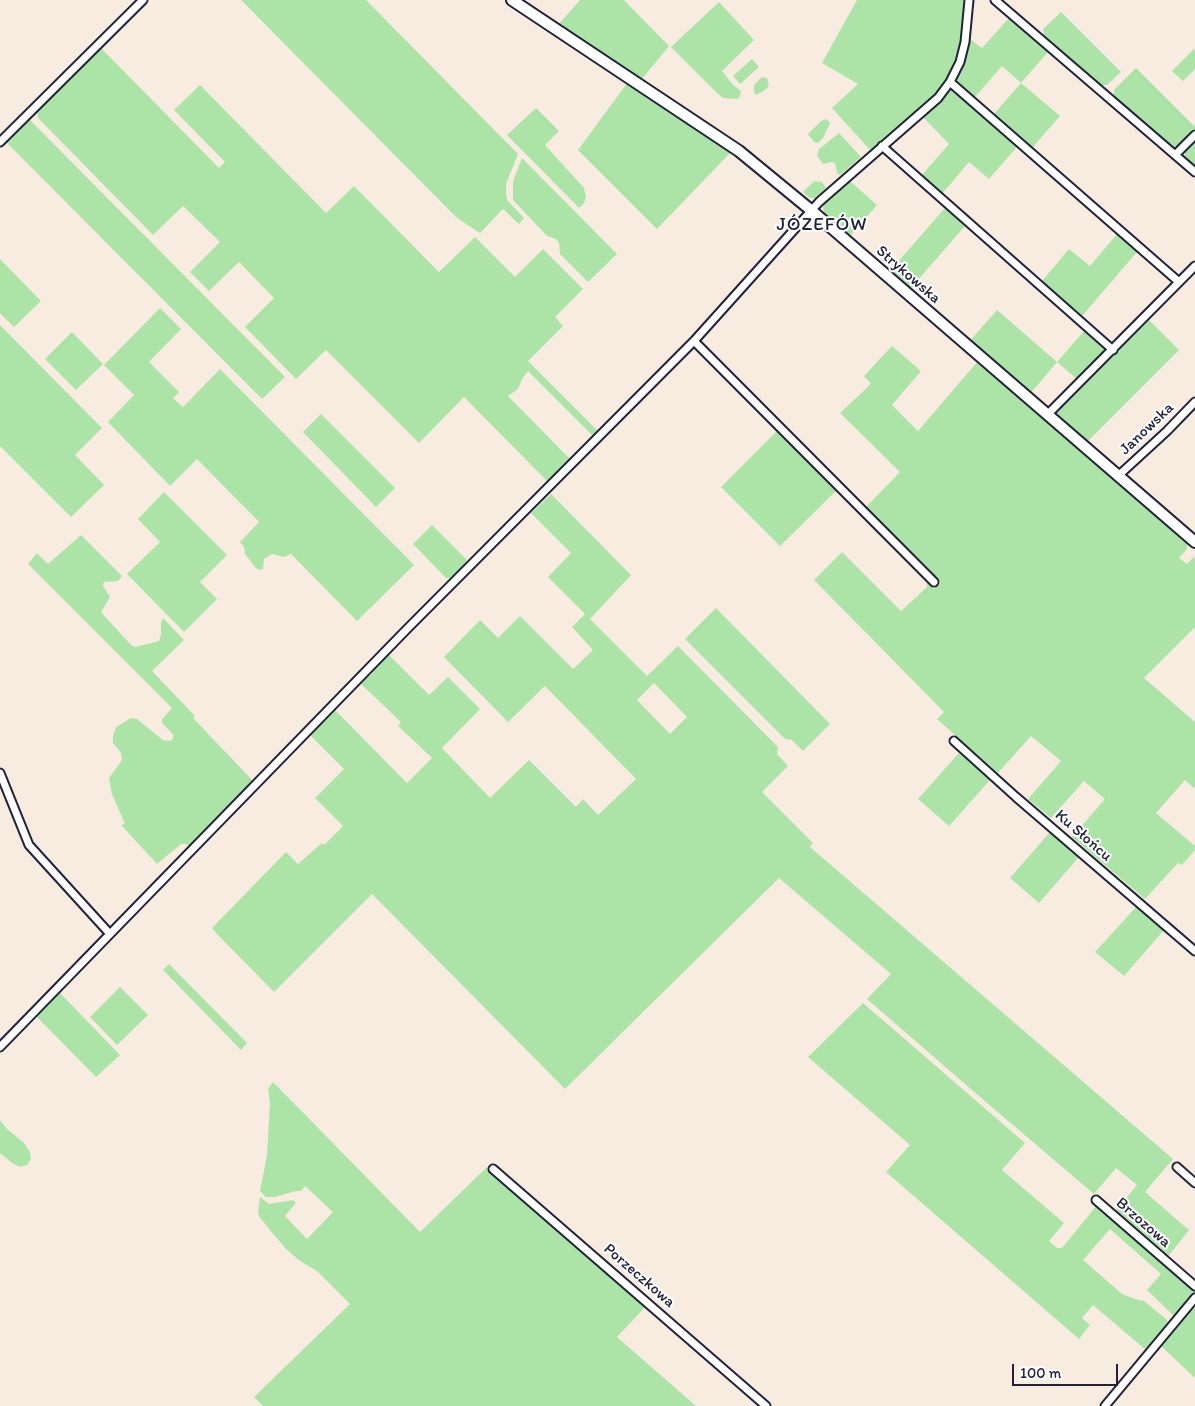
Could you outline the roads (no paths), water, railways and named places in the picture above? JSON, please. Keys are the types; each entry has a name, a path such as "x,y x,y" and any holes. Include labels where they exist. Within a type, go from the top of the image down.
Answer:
{"street":[{"path":"0,142 143,0"},
{"name":"Strykowska","path":"512,0 739,151 812,211 1195,542"},
{"path":"0,1047 406,630 694,341 826,196 938,98 950,82 960,62 965,42 969,0"},
{"path":"995,0 1195,172"},
{"path":"950,82 1179,282"},
{"path":"1175,155 1195,135"},
{"path":"882,146 1113,350"},
{"path":"1047,415 1195,266"},
{"path":"694,341 934,582"},
{"name":"Janowska","path":"1118,476 1168,431 1195,402"},
{"name":"Ku Słońcu","path":"954,741 1195,951"},
{"path":"0,773 30,845 110,934"},
{"name":"Porzeczkowa","path":"493,1168 766,1406"},
{"path":"1177,1168 1195,1183"},
{"name":"Brzozowa","path":"1096,1200 1195,1286"},
{"path":"1105,1406 1195,1298"}],"district":[{"name":"JÓZEFÓW","path":"822,225"}]}
